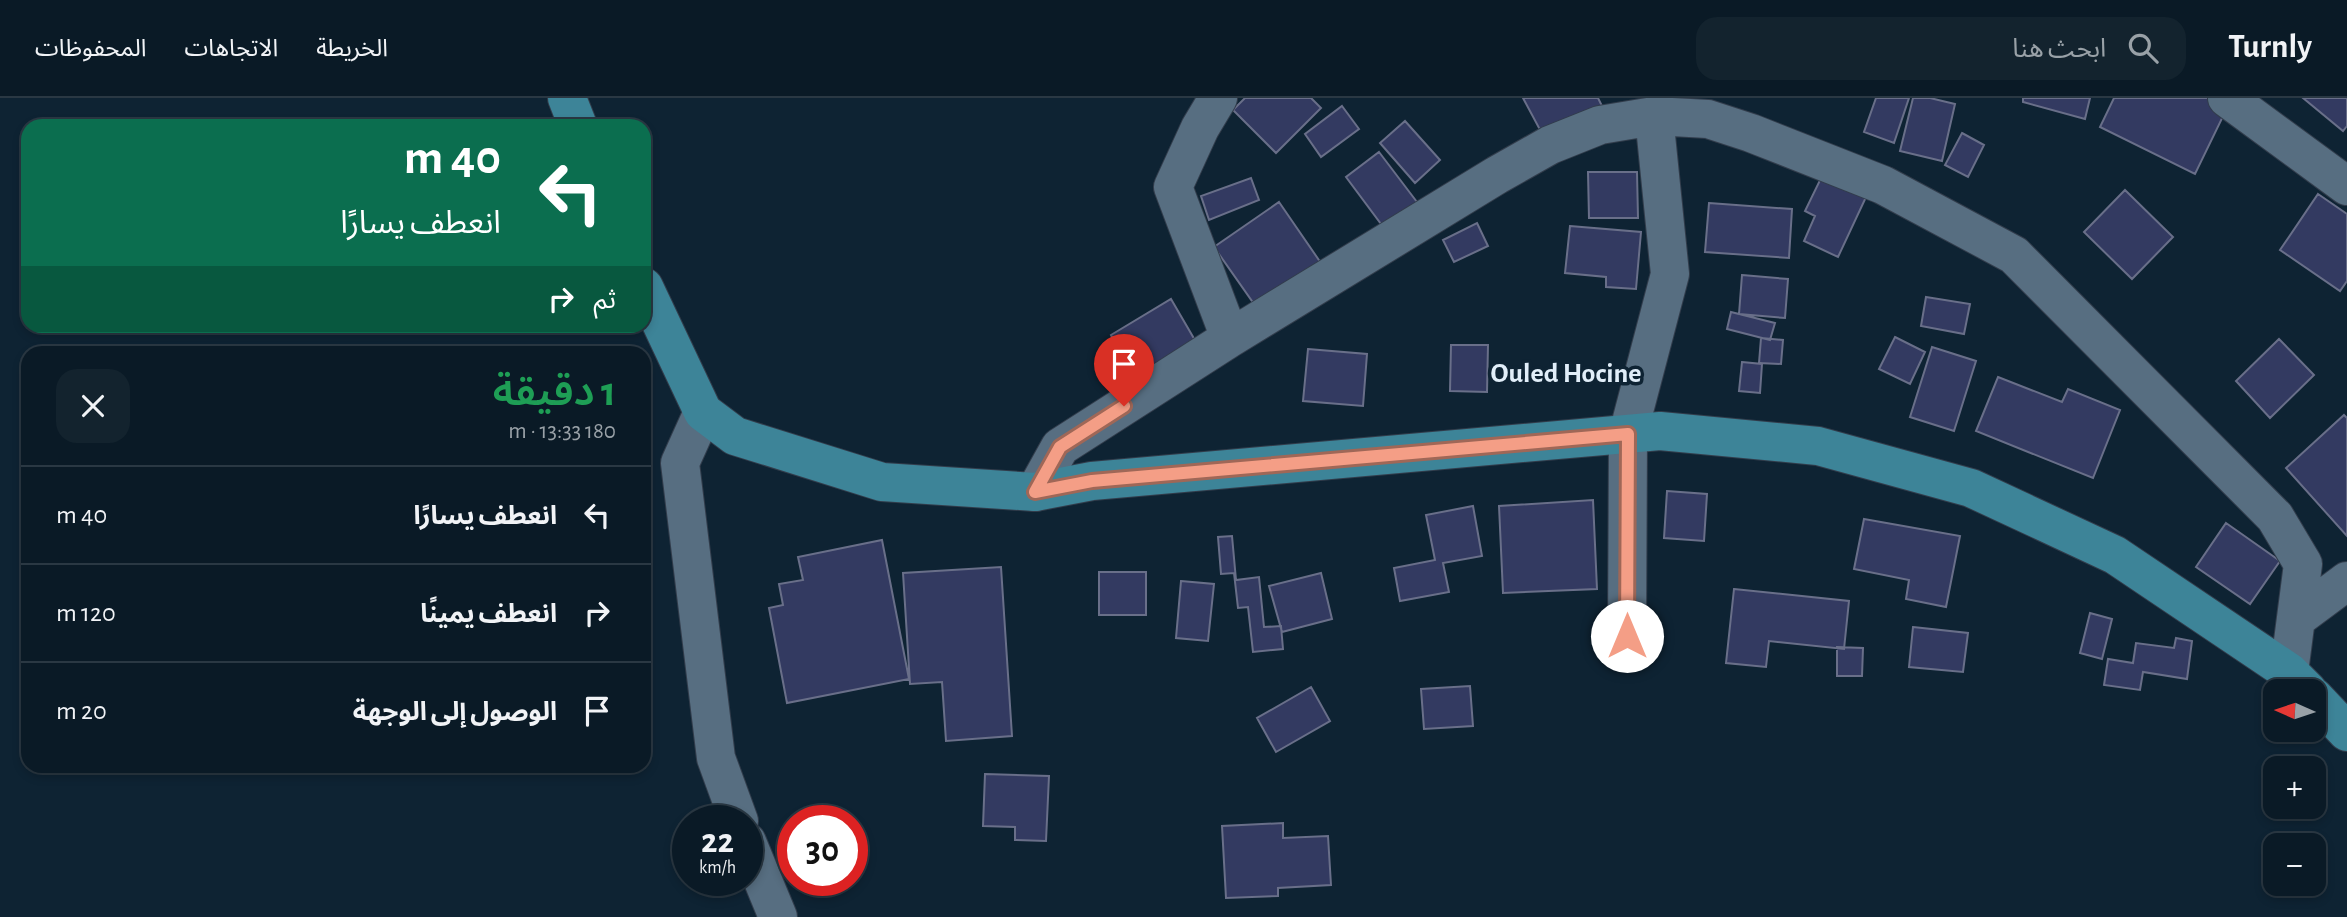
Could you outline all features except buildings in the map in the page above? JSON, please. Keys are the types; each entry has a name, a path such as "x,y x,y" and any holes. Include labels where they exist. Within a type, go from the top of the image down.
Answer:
{"main road":[{"path":"567,98 575,119"},
{"path":"651,301 703,412 736,436 882,482 1035,492 1092,481 1660,431 1818,446 1971,488 2115,555 2292,679"},
{"path":"2326,711 2347,732"}],"street":[{"path":"1218,98 1200,128 1173,187 1230,338"},
{"path":"2227,98 2347,186"},
{"path":"1627,636 1628,434 1670,274 1654,116"},
{"path":"1035,492 1060,447 1230,338 1550,145 1600,125 1654,116 1708,119 1883,185 2014,254 2275,517 2303,564 2296,619 2302,679"},
{"path":"703,412 680,464 716,758 733,805"},
{"path":"2296,619 2347,582"},
{"path":"763,881 778,917"}],"district":[{"name":"Ouled Hocine","path":"1566,372"}],"route":[{"path":"1124,406 1060,447 1035,492 1092,481 1628,434 1627,636"}]}
